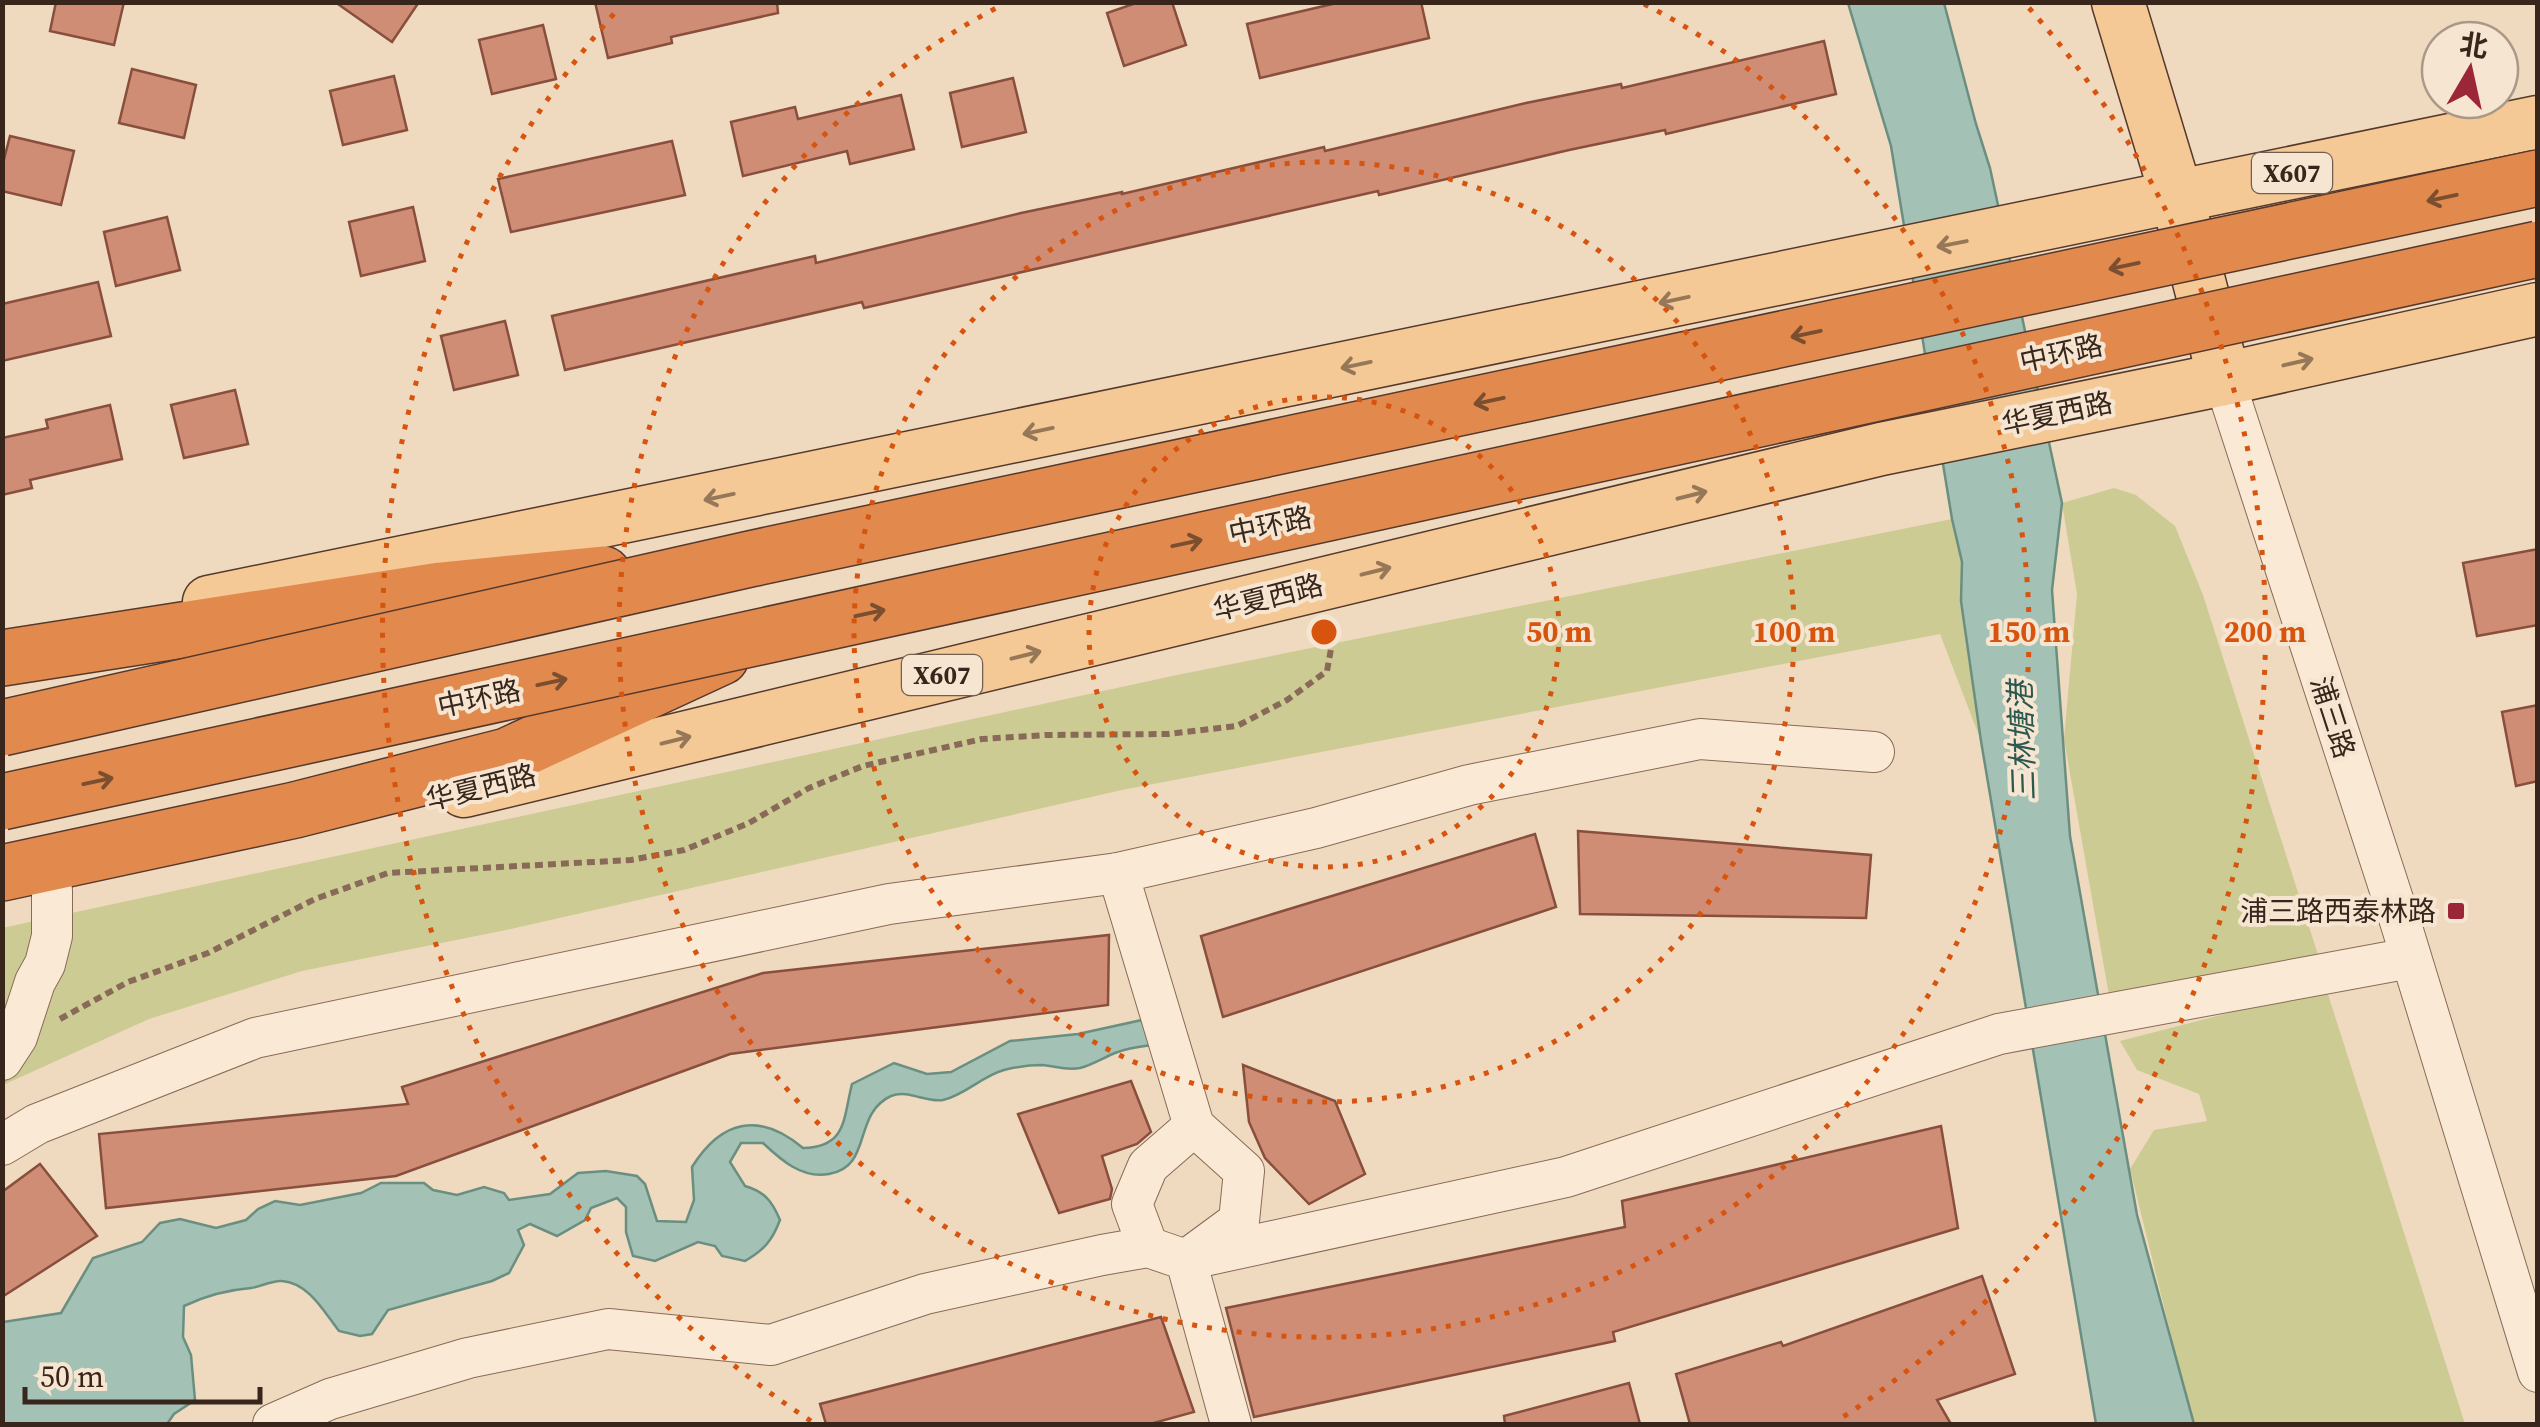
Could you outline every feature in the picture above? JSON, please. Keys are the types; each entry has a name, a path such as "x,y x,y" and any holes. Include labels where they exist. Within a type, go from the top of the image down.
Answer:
{"highway":[{"path":"2,728 750,559 2538,178"},
{"name":"中环路","path":"2,802 2538,249"},
{"path":"2,658 440,590 750,559"},
{"path":"19,888 295,810 507,756 769,634"}],"main road":[{"name":"浦三路","path":"2118,2 2176,197 2224,379"},
{"name":"X607","path":"2,646 2538,122"},
{"name":"华夏西路","path":"19,888 1882,449 2538,309"}],"street":[{"name":"浦三路","path":"2224,379 2479,1174 2538,1372"},
{"path":"2,1146 37,1124 255,1038 889,904 1118,873 1316,828 1469,785 1700,739 1874,752"},
{"path":"1118,873 1194,1126 1244,1171 1238,1221 1186,1260"},
{"path":"2,1060 45,964 52,936 19,888"},
{"path":"274,1424 330,1399 468,1358 608,1330 771,1345 926,1294 1148,1247 1186,1260 1566,1177 2000,1034 2410,958"},
{"path":"1148,1247 1132,1204 1148,1166 1194,1126"},
{"path":"1186,1260 1231,1424"}],"path":[{"path":"21,1023 40,1028 128,982 208,953 315,899 388,873 632,860 684,850 750,824 810,788 863,766 982,739 1168,734 1238,726 1288,700 1328,671 1332,638"}],"shaded area":[{"path":"2114,488 2136,495 2175,526 2203,595 2320,961 2111,1007 2064,739 2077,594 2062,503"},
{"path":"1952,519 1962,562 1961,601 1981,741 1940,634 1122,790 511,929 302,971 149,1019 3,1085 2,928 1177,675"},
{"path":"2326,988 2465,1424 2193,1424 2130,1169 2154,1130 2207,1121 2199,1094 2137,1070 2120,1041"}],"water":[{"name":"三林塘港","path":"1848,3 1944,3 1990,168 2062,503 2052,590 2070,836 2137,1215 2194,1424 2096,1424 1981,741 1961,601 1962,562 1891,146"},
{"path":"1142,1020 1159,1044 1120,1051 1080,1068 1037,1065 1004,1070 943,1100 891,1096 871,1115 852,1161 829,1174 801,1171 763,1143 741,1143 730,1162 745,1186 767,1198 780,1220 767,1244 745,1261 722,1256 715,1246 698,1242 655,1261 633,1256 626,1232 626,1207 617,1198 591,1208 585,1220 557,1236 530,1224 518,1230 524,1245 509,1273 388,1310 372,1334 360,1336 339,1331 308,1293 282,1281 217,1294 184,1306 183,1337 191,1355 195,1400 174,1414 167,1424 3,1424 3,1322 61,1313 93,1258 142,1242 160,1223 180,1219 216,1228 246,1220 275,1201 300,1205 361,1193 381,1183 424,1183 433,1190 457,1195 484,1187 504,1193 509,1200 550,1194 578,1173 606,1171 637,1176 645,1184 657,1221 686,1222 694,1200 692,1167 729,1130 757,1126 772,1129 803,1148 817,1146 828,1142 841,1129 852,1084 894,1063 927,1074 951,1072 1010,1041 1078,1034"}],"building":[{"path":"56,2 124,2 114,45 50,31"},
{"path":"335,2 419,2 392,42"},
{"path":"595,2 777,2 778,13 671,37 672,43 608,58"},
{"path":"1139,2 1172,2 1186,45 1124,66 1107,13"},
{"path":"1341,2 1421,2 1429,38 1260,78 1247,24"},
{"path":"543,25 556,79 492,94 479,40"},
{"path":"1824,41 1836,94 1379,195 1378,191 864,308 862,302 565,370 552,316 815,256 816,263 1021,213 1324,147 1325,151 1526,103 1621,84 1622,88"},
{"path":"132,69 196,85 184,138 119,123"},
{"path":"394,76 407,130 343,145 330,91"},
{"path":"1013,78 1026,132 962,147 950,93"},
{"path":"901,95 914,149 850,164 847,151 743,176 731,122 795,107 798,119"},
{"path":"10,136 74,151 61,205 2,191 2,167"},
{"path":"672,141 685,195 511,232 498,179"},
{"path":"413,207 425,261 361,276 349,222"},
{"path":"167,217 180,270 116,286 104,232"},
{"path":"98,282 111,336 2,361 2,304"},
{"path":"505,321 518,375 454,390 441,336"},
{"path":"235,390 248,444 184,458 171,405"},
{"path":"110,405 122,459 30,480 32,488 2,495 2,438 48,428 46,420"},
{"path":"2538,549 2538,625 2477,636 2463,563"},
{"path":"2538,705 2538,781 2516,786 2502,712"},
{"path":"1578,831 1871,855 1866,918 1580,914"},
{"path":"1535,834 1556,907 1223,1017 1201,936"},
{"path":"1109,935 1108,1005 730,1054 396,1176 106,1208 99,1134 408,1104 402,1087 763,973"},
{"path":"1243,1065 1335,1101 1365,1174 1309,1204 1265,1158 1249,1122"},
{"path":"1131,1081 1151,1132 1137,1144 1102,1156 1112,1189 1110,1199 1059,1213 1018,1114"},
{"path":"1941,1126 1958,1228 1613,1332 1615,1341 1254,1417 1226,1308 1625,1227 1622,1201"},
{"path":"40,1164 97,1236 2,1297 2,1192"},
{"path":"1982,1276 2015,1374 1937,1400 1951,1424 1690,1424 1676,1374 1781,1342 1783,1346"},
{"path":"1161,1317 1194,1412 1150,1424 826,1424 820,1404"},
{"path":"1629,1383 1640,1424 1505,1424 1504,1416"}],"place":[{"name":"浦三路西泰林路","path":"2456,911"}]}
